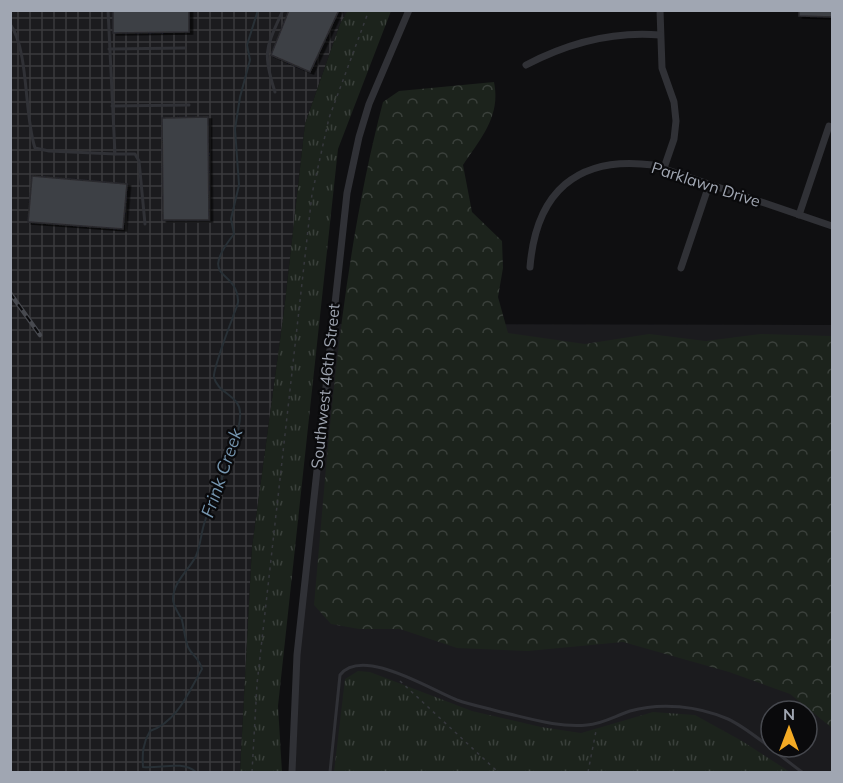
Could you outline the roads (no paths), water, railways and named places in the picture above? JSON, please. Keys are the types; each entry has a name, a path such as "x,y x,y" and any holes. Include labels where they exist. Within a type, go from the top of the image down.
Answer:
{"street":[{"name":"Southwest 46th Street","path":"292,772 297,655 347,193 358,138 369,104 409,10"},
{"path":"660,10 662,68 674,102 676,121 674,139 664,168"},
{"path":"526,65 548,54 592,39 615,35 660,35"},
{"path":"799,214 829,126"},
{"name":"Parklawn Drive","path":"530,267 532,239 542,212 568,183 584,173 612,164 632,162 664,168 832,226"},
{"path":"681,268 709,185"}],"lane":[{"path":"108,10 115,154"},
{"path":"275,92 266,56 267,44 283,10"},
{"path":"10,24 17,40 35,148 49,152 135,154 140,161 145,224"},
{"path":"109,49 185,48"},
{"path":"112,106 189,105"},
{"path":"330,772 340,675 351,665 364,664 423,682 457,700 568,725 597,724 631,711 653,707 679,706 702,711 730,720 802,772"}],"waterway":[{"name":"Frink Creek","path":"196,772 184,766 143,767 143,753 150,731 168,721 175,714 202,669 188,647 182,620 173,599 178,582 196,556 205,521 232,451 239,423 239,406 219,387 214,377 238,302 236,290 218,267 223,249 234,234 231,219 239,185 235,129 240,97 250,60 247,45 258,10"}],"railway":[{"path":"10,293 40,335"}]}
